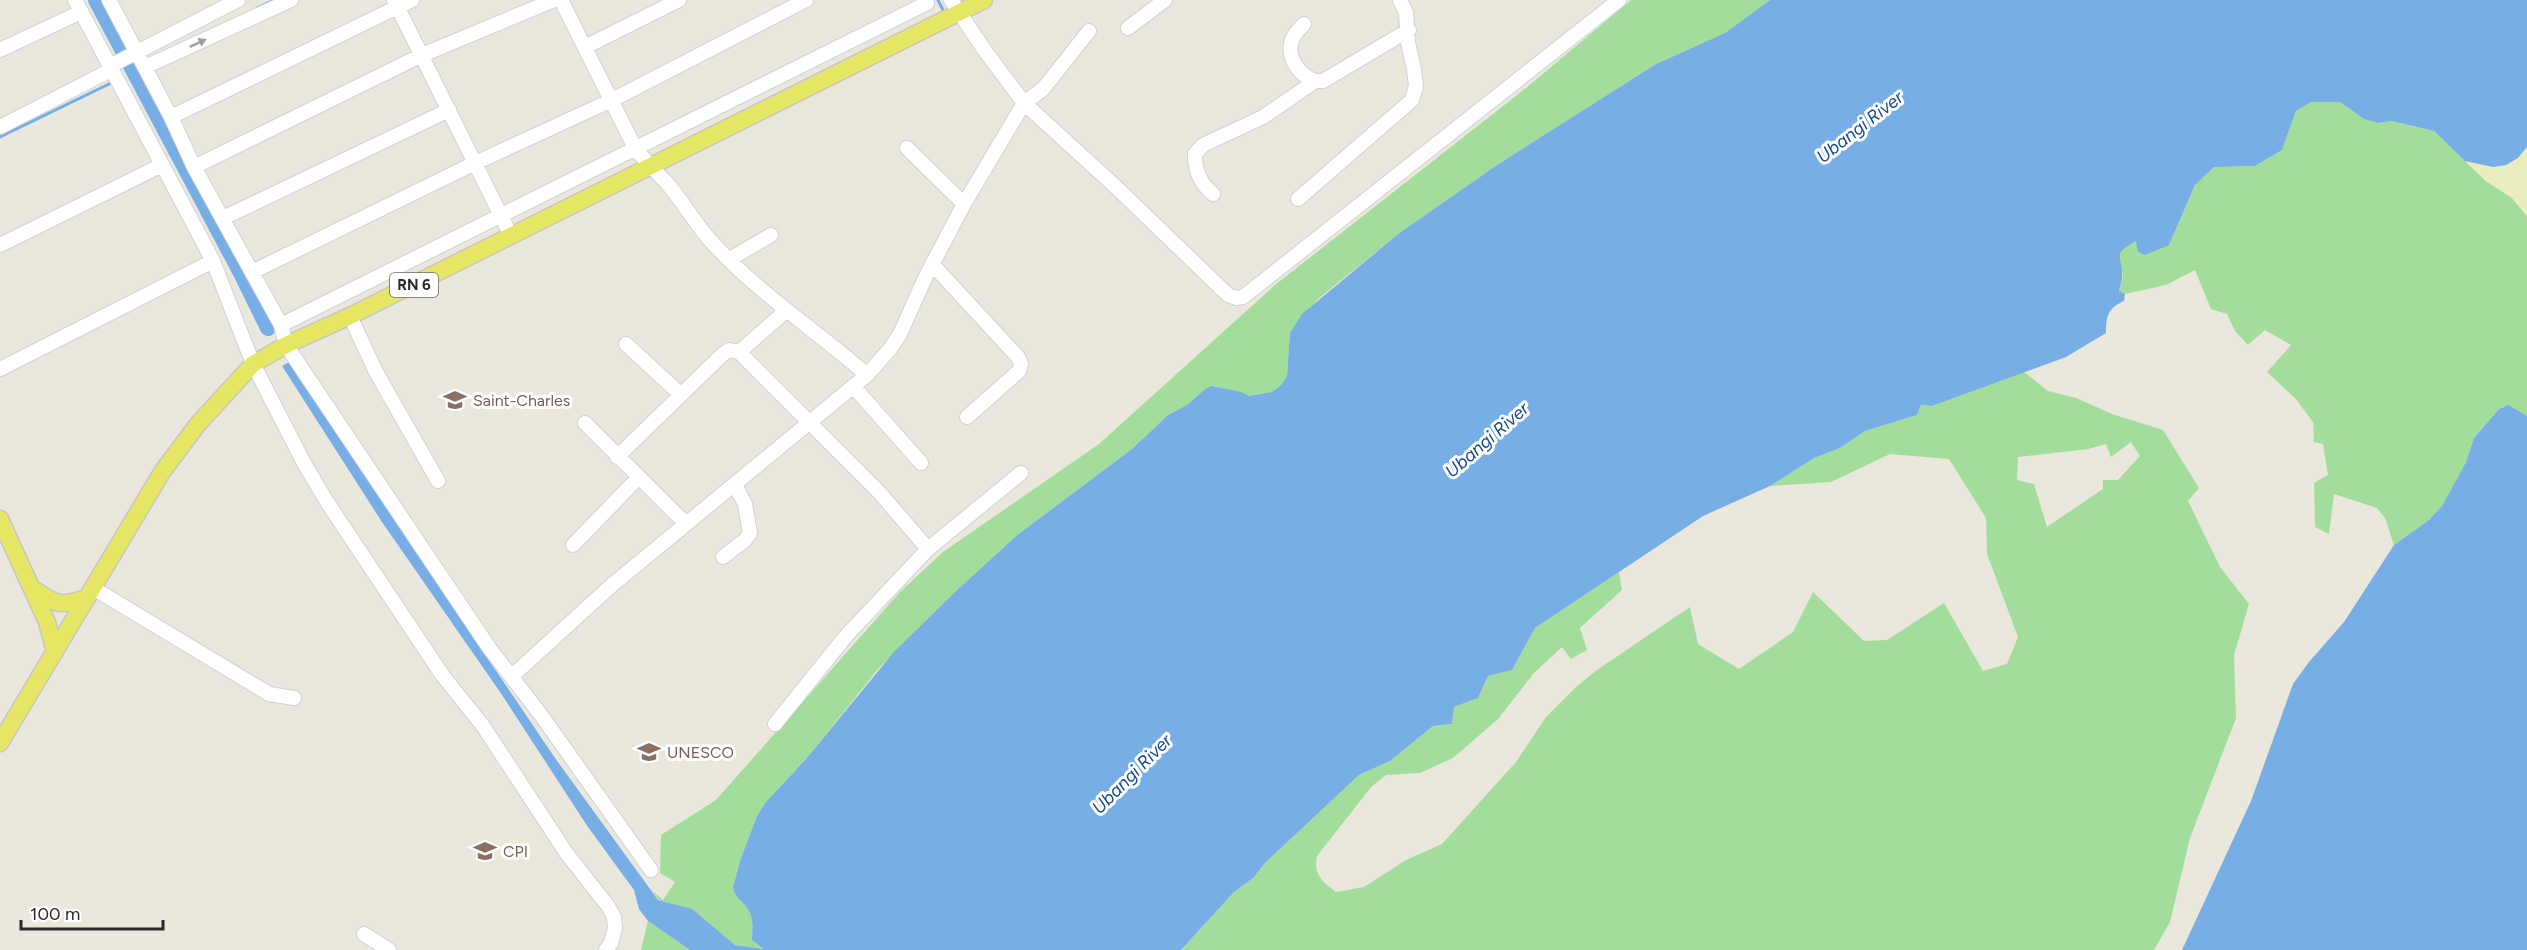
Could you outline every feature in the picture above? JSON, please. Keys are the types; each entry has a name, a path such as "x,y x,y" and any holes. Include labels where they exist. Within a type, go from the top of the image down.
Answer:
{"main road":[{"name":"RN 6","path":"0,743 168,464 198,424 253,364 286,345 350,316 937,24 955,7 984,0"},
{"path":"0,519 47,622 55,652"},
{"path":"32,587 55,603 66,605 90,593"}],"street":[{"path":"109,0 171,117 194,167 281,325 286,345 490,649 512,676 651,870"},
{"path":"0,127 238,0"},
{"path":"145,67 291,0"},
{"path":"171,117 396,4 412,0"},
{"path":"194,167 422,55 554,0"},
{"path":"561,0 635,148 650,168 665,182 711,241 787,310 829,341 867,375"},
{"path":"585,47 679,0"},
{"path":"252,272 473,164 612,100 806,0"},
{"path":"1128,28 1165,0"},
{"path":"1298,199 1412,100 1416,86 1408,43 1406,13 1400,0"},
{"path":"955,7 1024,103 1117,188 1228,295 1236,298 1243,297 1619,0"},
{"path":"281,325 926,1 937,24"},
{"path":"396,4 473,164 511,236"},
{"path":"0,50 78,6 213,261 253,364 275,409 327,502 443,676 483,726 567,854 608,906 614,916 615,928 611,943 606,950"},
{"path":"1304,24 1291,42 1291,52 1294,63 1304,75 1314,82"},
{"path":"1213,194 1204,187 1195,166 1195,154 1203,146 1263,117 1314,82 1323,81 1408,30"},
{"path":"512,676 612,585 685,523 735,485 867,375 900,334 932,264 964,204 1024,103 1043,89 1089,31"},
{"path":"224,218 449,110"},
{"path":"907,148 964,204"},
{"path":"0,245 162,165"},
{"path":"730,259 771,235"},
{"path":"0,369 213,261"},
{"path":"932,264 1018,357 1021,364 1019,370 967,417"},
{"path":"739,352 787,310"},
{"path":"350,316 376,372 438,481"},
{"path":"626,344 680,394"},
{"path":"617,457 722,355 729,350 739,352 879,492 928,549"},
{"path":"853,386 921,463"},
{"path":"585,423 685,523"},
{"path":"775,724 846,636 928,549 1021,473"},
{"path":"573,545 639,478"},
{"path":"723,557 745,540 750,533 745,504 735,485"},
{"path":"90,593 269,694 294,698"},
{"path":"364,934 389,950"}],"green space":[{"path":"1631,0 1770,0 1725,33 1656,64 1497,165 1398,234 1318,299 1290,333 1287,376 1281,385 1272,392 1249,396 1230,390 1204,390 1187,405 1168,415 1132,449 1016,536 955,592 878,669 806,759 765,803 757,816 733,887 751,914 752,940 767,950 735,945 692,910 659,900 651,890 663,900 675,882 660,873 661,835 716,800 900,592 943,552 1099,444 1275,285 1526,88"},
{"path":"2311,102 2340,102 2364,119 2378,123 2392,121 2434,131 2486,181 2512,198 2527,216 2527,416 2503,406 2499,409 2474,438 2466,462 2442,506 2429,520 2394,545 2385,518 2377,508 2334,494 2329,534 2315,527 2314,483 2328,475 2323,444 2314,442 2313,422 2295,398 2267,372 2291,345 2265,330 2248,345 2235,331 2227,314 2211,309 2195,270 2166,285 2125,294 2119,292 2123,276 2118,256 2122,248 2136,241 2169,245 2195,185 2214,167 2255,166 2282,150 2296,111"},
{"path":"2024,372 2048,391 2076,398 2112,414 2163,430 2199,488 2188,501 2220,567 2249,604 2234,655 2236,718 2190,838 2170,922 2154,950 1181,950 1234,892 1253,878 1265,863 1359,775 1390,761 1433,726 1452,724 1454,707 1478,698 1488,676 1512,670 1535,628 1619,572 1622,590 1580,628 1587,650 1571,659 1562,647 1534,673 1498,719 1453,758 1420,773 1386,775 1372,786 1317,856 1316,868 1320,877 1327,884 1336,892 1364,887 1406,860 1442,844 1516,762 1546,717 1576,687 1597,670 1690,607 1698,644 1739,669 1793,632 1813,592 1864,641 1887,640 1944,603 1983,671 2007,664 2018,637 1987,554 1986,518 1949,459 1890,454 1831,482 1770,486 1814,458 1840,448 1865,431 1917,415 1921,405 1932,406","holes":["2131,442 2140,456 2118,480 2103,480 2103,489 2047,527 2034,484 2017,480 2018,457 2088,449 2106,444 2111,457"]},
{"path":"648,921 690,950 641,950"}],"sand":[{"path":"2527,147 2527,216 2512,198 2486,181 2465,161 2499,164 2513,159"}],"water":[{"name":"Ubangi River","path":"1770,0 2527,0 2527,147 2518,158 2506,165 2493,167 2465,161 2434,131 2392,121 2378,123 2364,119 2340,102 2311,102 2296,111 2282,150 2255,166 2214,167 2195,185 2169,245 2145,255 2138,252 2136,241 2123,249 2120,253 2122,277 2119,291 2125,294 2124,301 2109,313 2106,333 2066,357 1932,406 1921,405 1917,415 1865,431 1840,448 1814,458 1770,486 1703,516 1535,628 1512,670 1488,676 1478,698 1454,707 1452,724 1433,726 1390,761 1359,775 1265,863 1253,878 1234,892 1181,950 690,950 648,921 639,909 634,890 588,827 500,692 382,522 282,366 291,361 423,563 555,758 658,900 692,909 735,945 764,949 752,940 751,914 735,894 733,887 757,816 765,803 806,759 893,653 955,592 1016,536 1132,449 1168,415 1187,405 1204,390 1211,386 1241,392 1249,396 1272,392 1281,385 1287,376 1290,333 1302,314 1398,234 1497,165 1656,64 1725,33"},
{"path":"2508,405 2527,416 2527,950 2182,950 2251,801 2293,684 2344,622 2394,545 2429,520 2442,506 2466,462 2474,438 2499,409"}],"waterway":[{"path":"96,0 268,328"},
{"path":"257,8 274,0"},
{"path":"938,0 945,14"},
{"path":"0,137 111,83"}],"place":[{"name":"Saint-Charles","path":"455,400"},
{"name":"UNESCO","path":"649,752"},
{"name":"CPI","path":"485,851"}]}
